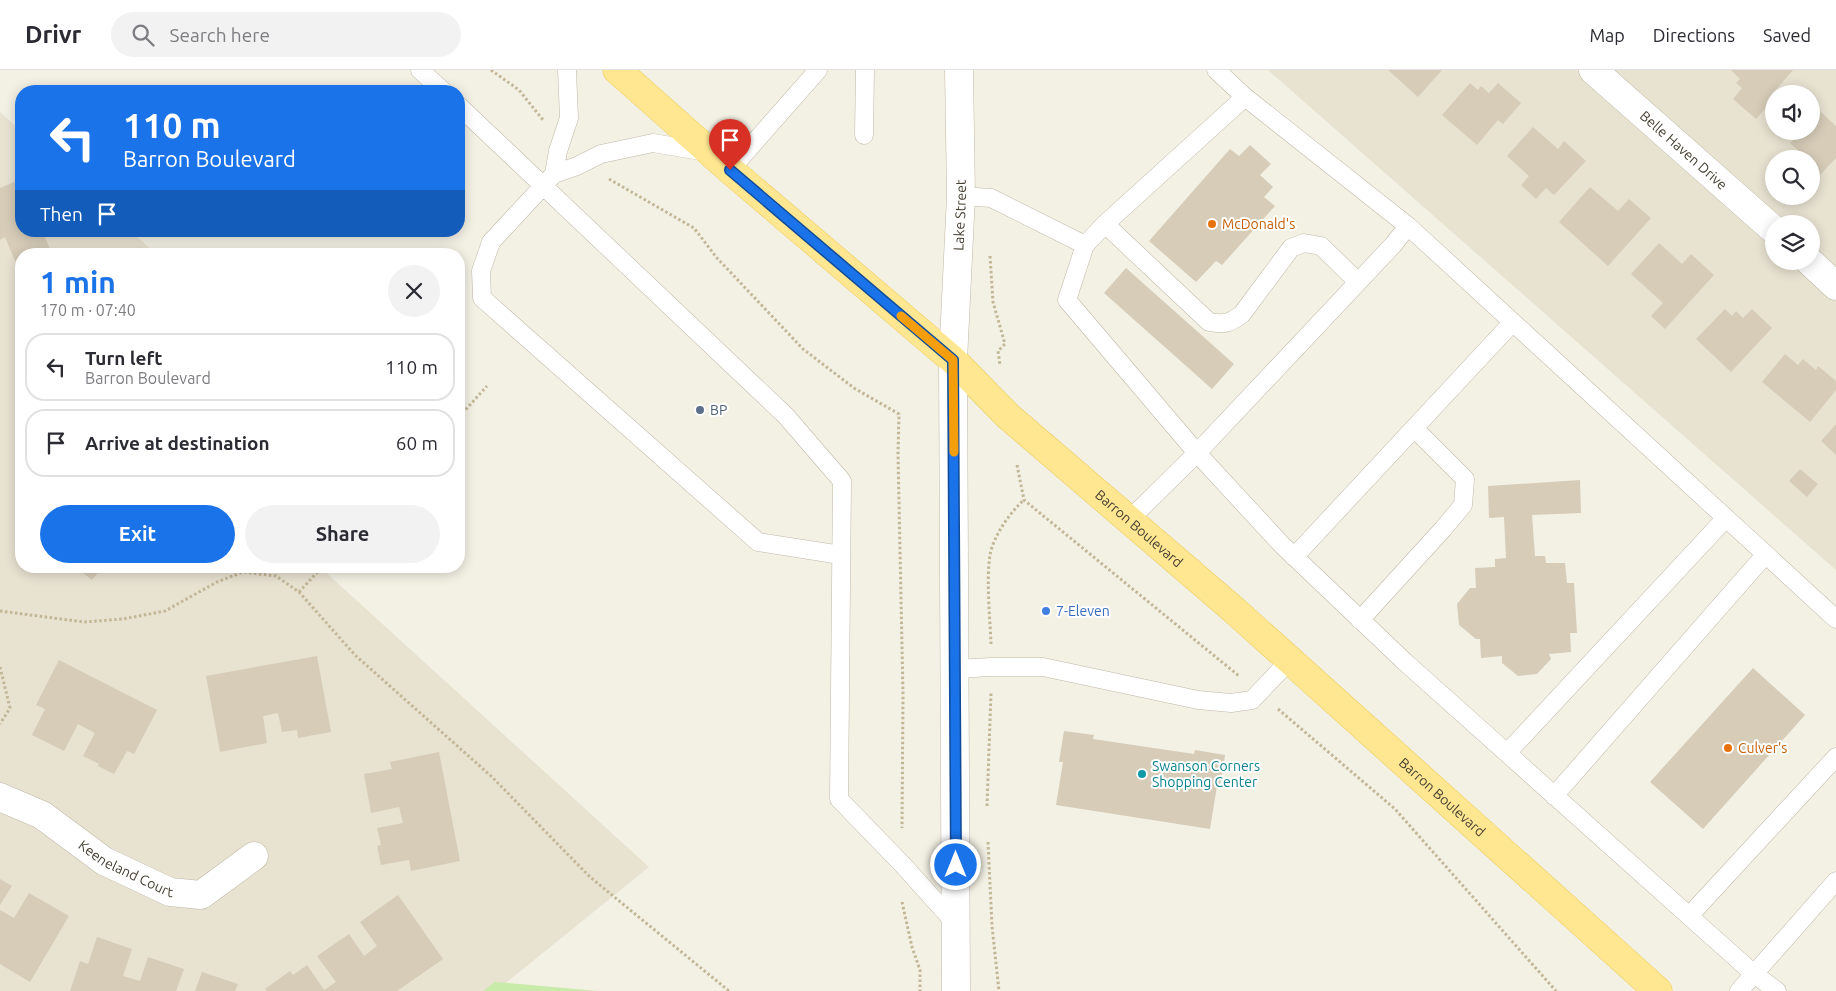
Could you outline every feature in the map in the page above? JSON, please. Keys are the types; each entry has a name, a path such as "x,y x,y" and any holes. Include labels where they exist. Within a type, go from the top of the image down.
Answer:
{"main road":[{"name":"Barron Boulevard","path":"617,70 720,162 953,360 1008,416 1290,660 1658,991"}],"street":[{"name":"Lake Street","path":"956,991 953,360 961,196 959,70"},
{"name":"Belle Haven Drive","path":"1593,70 1765,222"},
{"path":"1819,270 1836,286"},
{"name":"Keeneland Court","path":"0,797 42,815 104,861 170,892 201,895 254,856"}],"lane":[{"path":"420,70 436,85"},
{"path":"548,180 569,118 567,70"},
{"path":"818,70 720,162 653,142 601,154 548,180 490,242 481,271 482,298 758,542 841,555"},
{"path":"864,70 864,135"},
{"path":"1216,70 1245,97 1408,226 1836,619"},
{"path":"1245,97 1105,224 1085,245 1068,300 1197,453 1294,557 1360,620 1554,796 1754,974 1777,991"},
{"path":"465,111 548,180 786,416 842,481 839,799 902,864 956,924"},
{"path":"961,196 991,198 1085,245"},
{"path":"1105,224 1209,322 1219,324 1231,322 1242,314 1291,248 1304,243 1321,246 1358,282"},
{"path":"1129,520 1197,453 1393,245 1408,226"},
{"path":"1294,557 1512,322"},
{"path":"1360,620 1463,505 1465,479 1414,428"},
{"path":"1507,753 1726,519"},
{"path":"1554,796 1765,555"},
{"path":"955,669 1043,667 1198,700 1231,703 1252,700 1290,660"},
{"path":"1689,916 1836,757"},
{"path":"1739,991 1836,881"}],"path":[{"path":"492,70 519,90 544,122 563,135"},
{"path":"592,159 607,178 694,228 717,258 804,349 854,388 899,414 898,454 903,694 902,864 900,894 912,947 920,970 920,991"},
{"path":"465,411 488,386"},
{"path":"987,808 991,667 990,554 1004,523 1013,510 1024,500 1210,651 1395,808 1556,991"},
{"path":"0,611 84,622 123,619 165,611 217,582 240,573"},
{"path":"251,573 276,576 299,592 355,655 491,776 590,877 729,991"},
{"path":"299,592 317,573"},
{"path":"0,667 10,708 0,724"},
{"path":"987,838 992,926 999,991"}],"shaded area":[{"path":"1268,70 1836,70 1836,570"},
{"path":"0,112 15,126 15,237 138,237 149,248 15,248 15,573 326,573 649,867 496,991 0,991"}],"green space":[{"path":"496,982 598,991 483,991"}],"building":[{"path":"1388,70 1442,70 1418,97"},
{"path":"1731,70 1793,70 1780,85 1765,85 1765,109 1756,119 1733,99 1742,88 1736,83 1740,79"},
{"path":"1470,83 1478,90 1481,86 1489,93 1498,83 1521,103 1503,124 1498,120 1477,145 1442,115"},
{"path":"1820,111 1836,126 1836,158 1820,175 1820,150 1798,150 1790,143 1793,140 1820,140"},
{"path":"1533,127 1558,149 1564,141 1586,161 1554,195 1546,188 1536,199 1521,185 1529,176 1507,156"},
{"name":"McDonald's","path":"1250,145 1271,164 1260,175 1273,187 1264,197 1275,206 1222,265 1216,261 1196,282 1149,241 1230,149 1239,156"},
{"path":"15,182 15,237 45,237 50,248 15,248 15,261 5,237 0,240 0,188"},
{"path":"1590,187 1618,211 1629,199 1651,218 1608,266 1559,222"},
{"path":"1659,243 1682,264 1691,254 1714,275 1665,329 1651,316 1663,303 1631,274"},
{"path":"1126,268 1234,364 1212,389 1104,293"},
{"path":"1725,309 1732,316 1736,311 1743,318 1752,309 1772,328 1731,372 1696,339"},
{"path":"1785,354 1798,365 1803,359 1816,370 1818,366 1836,381 1836,390 1810,422 1762,382"},
{"path":"1836,424 1836,455 1821,441"},
{"path":"1800,469 1818,484 1807,497 1789,481"},
{"path":"1580,480 1581,513 1532,515 1535,556 1545,556 1546,563 1565,563 1567,583 1574,583 1577,633 1570,633 1571,652 1549,654 1551,659 1537,674 1518,676 1502,663 1502,656 1481,658 1480,639 1476,639 1459,625 1457,604 1470,588 1476,588 1475,568 1495,567 1495,559 1506,558 1504,517 1489,518 1488,486"},
{"path":"83,573 98,573 92,580"},
{"path":"317,656 331,732 298,738 297,730 282,732 278,713 263,716 267,743 220,752 206,676"},
{"path":"59,660 157,710 134,754 127,751 114,774 83,756 95,733 78,724 64,751 32,735 45,709 36,705"},
{"name":"Culver's","path":"1753,668 1805,715 1703,829 1650,782"},
{"name":"Swanson Corners Shopping Center","path":"1064,731 1094,735 1093,739 1194,754 1195,750 1225,755 1220,786 1217,786 1210,829 1056,805 1063,762 1059,762"},
{"path":"439,752 460,861 411,871 409,860 381,865 377,846 381,845 377,828 403,823 399,807 371,813 364,774 392,769 390,762"},
{"path":"0,879 12,886 0,905"},
{"path":"29,893 69,916 30,982 0,964 0,910 14,918"},
{"path":"398,895 443,959 397,991 267,991 265,989 290,971 293,975 307,965 324,990 336,982 317,956 349,934 364,956 377,946 360,922"},
{"path":"97,937 132,949 123,976 140,981 148,957 184,969 176,991 70,991 80,961 88,964"},
{"path":"202,972 238,984 235,991 195,991"}],"slow traffic":[{"path":"901,316 953,360 954,452"}],"place":[{"name":"McDonald's","path":"1212,224"},
{"name":"BP","path":"700,410"},
{"name":"7-Eleven","path":"1046,611"},
{"name":"Culver's","path":"1728,748"},
{"name":"Swanson Corners Shopping Center","path":"1142,774"}],"route":[{"path":"730,170 953,360 956,865"}]}
